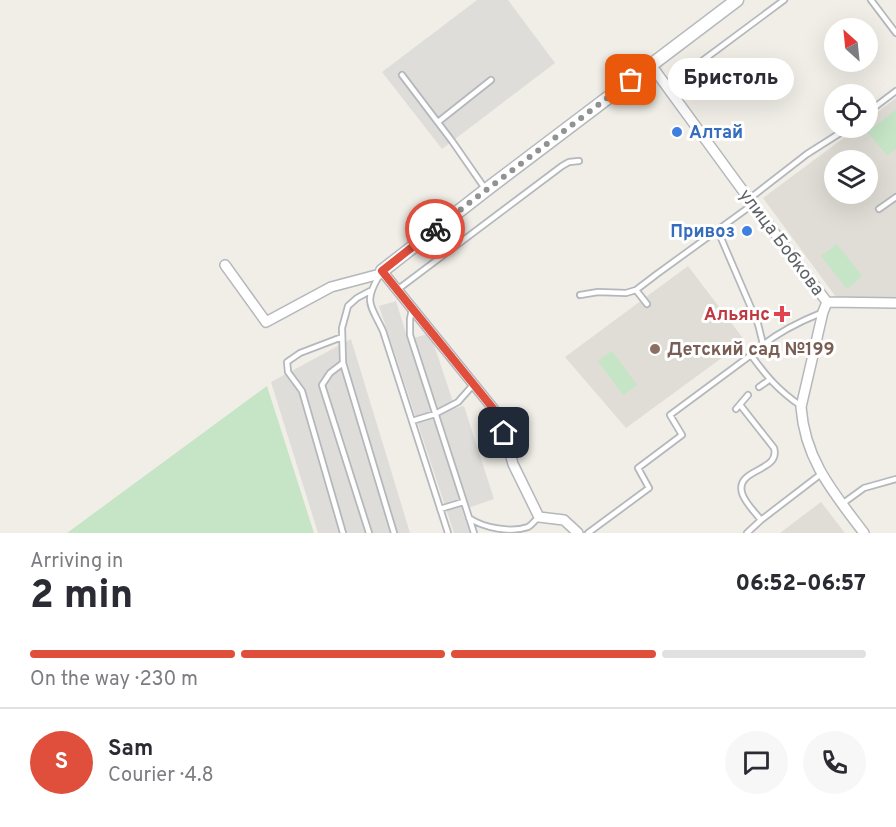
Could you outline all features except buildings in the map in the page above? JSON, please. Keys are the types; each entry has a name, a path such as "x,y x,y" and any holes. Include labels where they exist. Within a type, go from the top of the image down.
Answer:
{"street":[{"path":"225,265 266,322 331,287 381,272 737,0"},
{"name":"улица Бобкова","path":"651,65 827,302 801,407 804,433 821,474 864,533"},
{"path":"381,272 500,417 513,464 538,516 564,520 578,533"},
{"path":"827,302 896,303"}],"lane":[{"path":"667,87 784,0"},
{"path":"872,0 896,33"},
{"path":"402,75 486,190"},
{"path":"438,122 491,80"},
{"path":"878,105 896,91"},
{"path":"580,295 598,292 626,293 636,290 718,231 807,154 832,138"},
{"path":"397,290 562,166 569,162 579,161"},
{"path":"879,209 896,197"},
{"path":"718,231 759,324 763,344"},
{"path":"381,272 370,291 369,302 383,331 448,533"},
{"path":"636,290 647,304"},
{"path":"370,291 348,306 342,328 343,363 393,533"},
{"path":"412,308 410,335 474,533"},
{"path":"588,533 649,488 638,468 682,435 670,415 763,344 823,312"},
{"path":"342,337 300,353 287,362 288,372 302,391 343,533"},
{"path":"751,355 769,380 801,407"},
{"path":"343,363 330,373 322,385 369,533"},
{"path":"759,387 769,380"},
{"path":"412,421 435,414 458,402 474,385"},
{"path":"748,395 738,408 774,448 776,454 773,460 748,475 742,482 741,491 745,500 761,520"},
{"path":"747,533 821,474"},
{"path":"842,504 864,488 896,479"},
{"path":"440,509 463,502"},
{"path":"469,518 480,525 517,531 530,526 538,516"}],"shaded area":[{"path":"477,0 508,0 555,63 442,149 382,72"},
{"path":"896,98 896,297 836,297 763,198 824,153 824,204 878,204 878,150 827,150 844,138 878,138 878,112"},
{"name":"Детский сад №199","path":"688,266 745,341 626,428 565,357"},
{"path":"396,301 408,340 430,333 455,408 464,406 494,499 462,510 470,533 454,533 379,306"},
{"path":"351,339 410,533 318,533 271,382"},
{"path":"821,502 845,533 780,533"}],"green space":[{"path":"896,110 896,149 887,155 872,138 878,138 878,124"},
{"path":"837,244 862,276 847,289 821,256"},
{"path":"612,351 637,385 623,395 598,361"},
{"path":"267,386 314,533 67,533"}],"way so far":[{"path":"435,229 631,80"}],"place":[{"name":"Бристоль","path":"631,80"},
{"name":"Алтай","path":"677,132"},
{"name":"Привоз","path":"747,231"},
{"name":"Альянс","path":"782,314"},
{"name":"Детский сад №199","path":"655,349"}],"route":[{"path":"435,229 382,271 500,417 504,433"}]}
